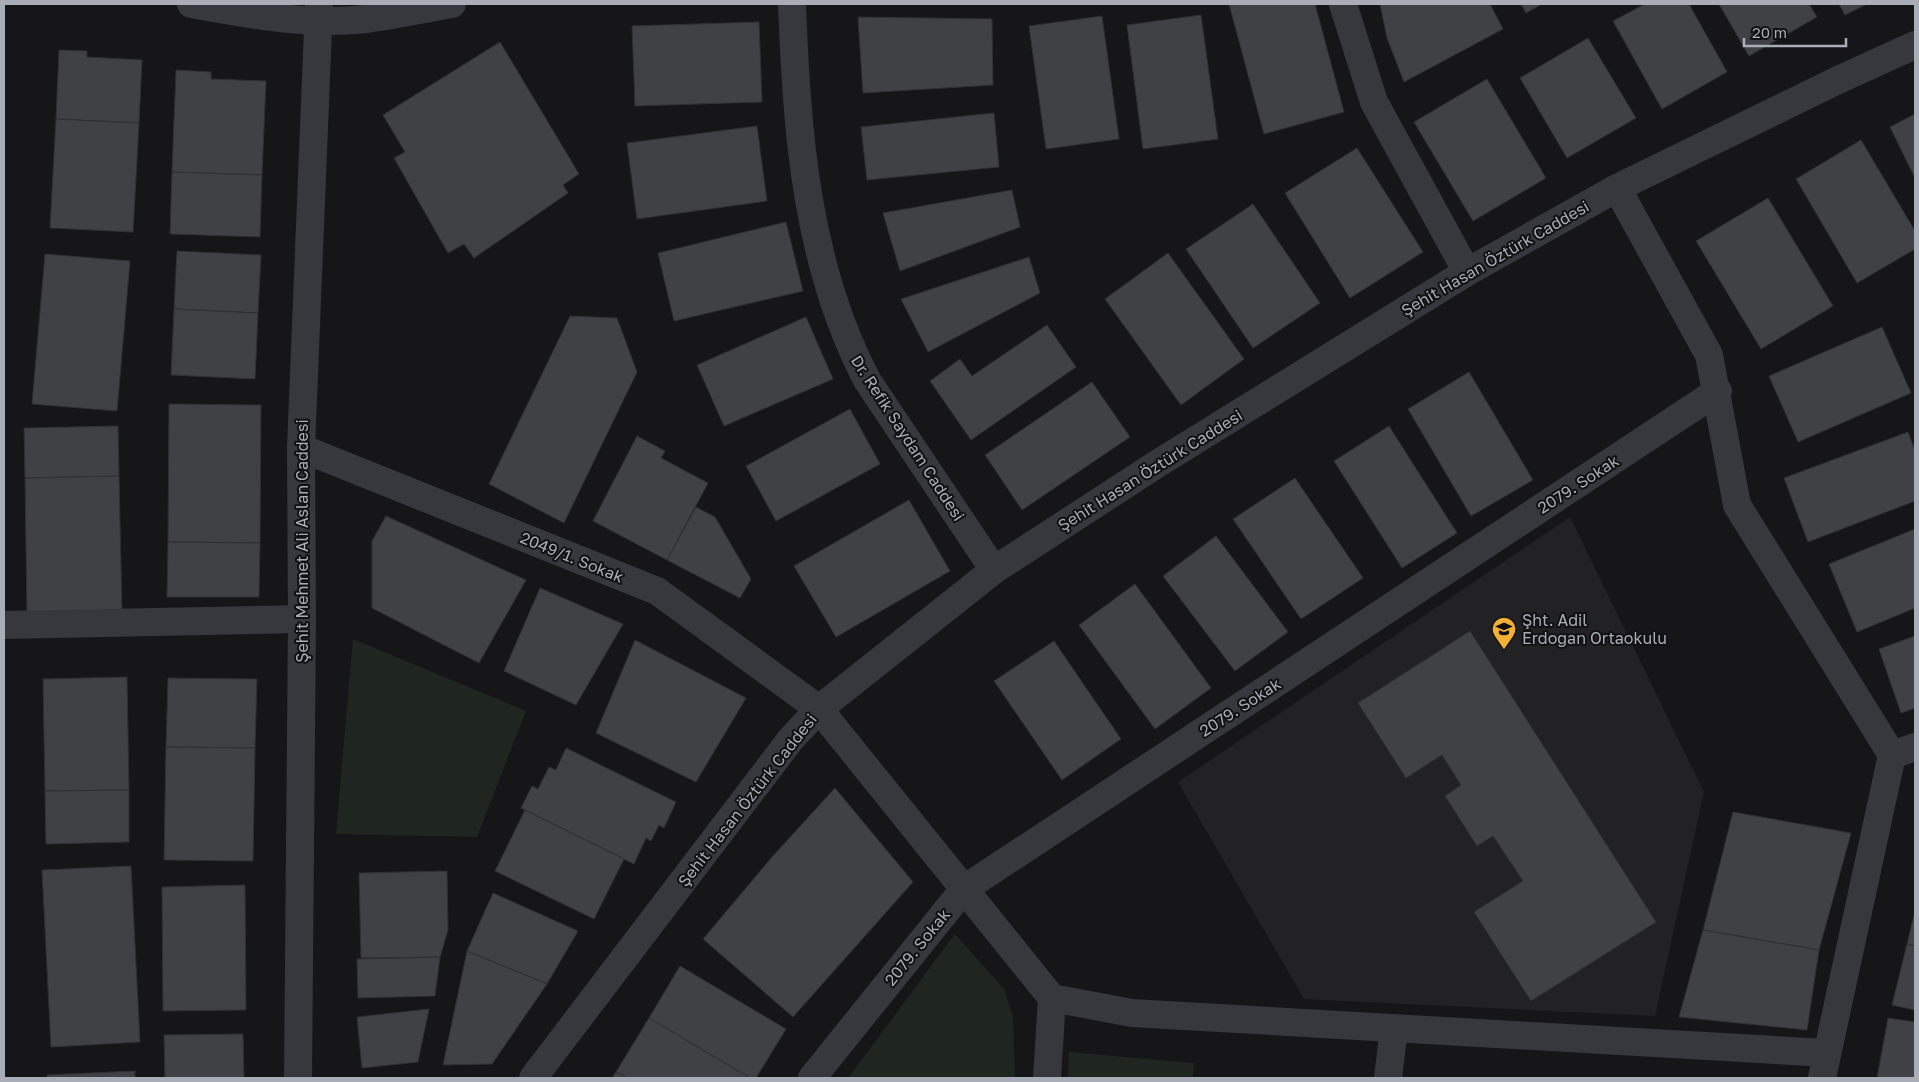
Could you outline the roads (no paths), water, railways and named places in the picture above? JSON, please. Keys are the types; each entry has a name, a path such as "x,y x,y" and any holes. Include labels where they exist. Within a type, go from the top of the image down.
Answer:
{"street":[{"path":"192,4 261,17 318,12 365,19 452,4"},
{"name":"Dr. Refik Saydam Caddesi","path":"792,4 797,115 802,164 822,263 836,311 851,350 867,380 994,570"},
{"path":"1343,4 1374,102 1467,272"},
{"name":"Şehit Mehmet Ali Aslan Caddesi","path":"298,1078 302,619 301,448 318,12"},
{"name":"Şehit Hasan Öztürk Caddesi","path":"533,1078 791,739 819,708 994,570 1157,464 1467,272 1617,188 1836,80 1915,46"},
{"path":"1047,1078 1052,998 1132,1013 1394,1028 1824,1066 1904,751 1737,505 1718,391 1709,355 1617,188"},
{"name":"2079. Sokak","path":"812,1078 964,889 1718,391"},
{"name":"2049/1. Sokak","path":"301,448 657,591 819,708 1052,998"},
{"path":"4,625 302,619"},
{"path":"1388,1078 1394,1028"}],"place":[{"name":"Şht. Adil Erdoğan Ortaokulu","path":"1504,650"}]}
